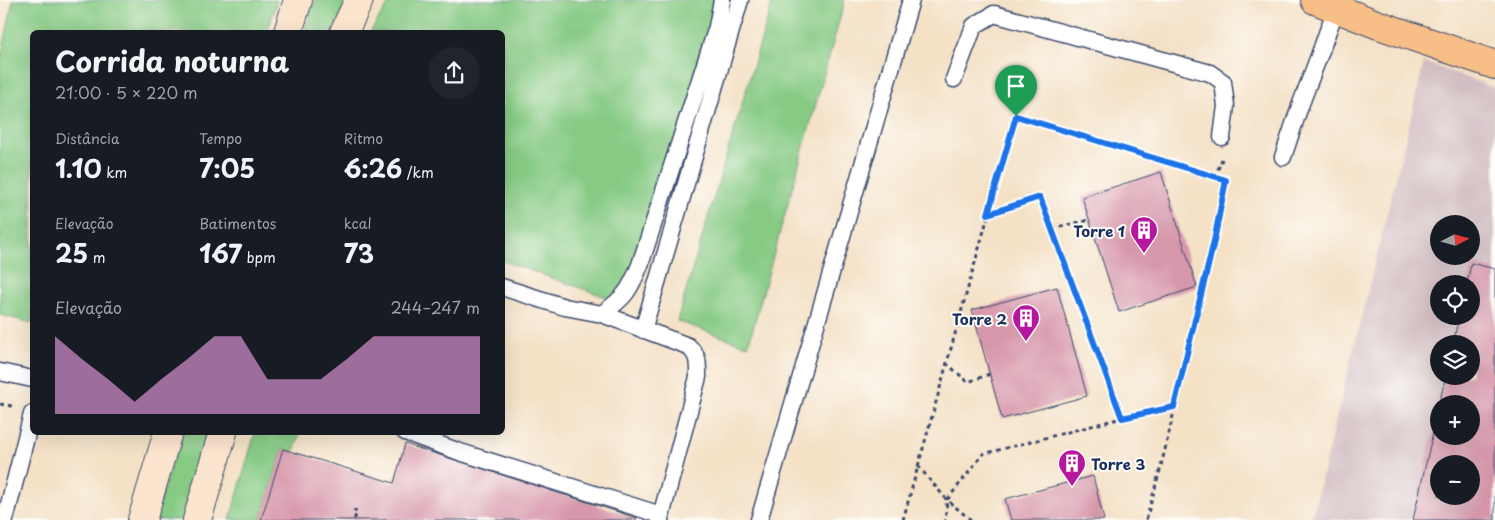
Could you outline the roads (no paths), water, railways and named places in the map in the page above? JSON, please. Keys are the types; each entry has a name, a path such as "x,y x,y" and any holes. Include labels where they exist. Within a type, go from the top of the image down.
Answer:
{"main road":[{"path":"289,30 298,0"},
{"path":"345,30 359,0"},
{"path":"1325,4 1376,24 1495,65"},
{"path":"142,520 165,435"},
{"path":"196,520 222,435"}],"lane":[{"path":"602,314 622,299 632,285 640,265 717,27 722,0"},
{"path":"643,330 740,0"},
{"path":"758,520 911,0"},
{"path":"1283,157 1319,56 1325,4"},
{"path":"954,79 974,26 994,14 1210,73 1223,82 1226,106 1222,137"},
{"path":"413,435 660,517 698,378 698,361 694,352 688,346 602,314 565,307 505,288"},
{"path":"0,372 30,379"},
{"path":"5,520 30,422"}],"place":[{"name":"Torre 1","path":"1144,254"},
{"name":"Torre 2","path":"1026,342"},
{"name":"Torre 3","path":"1072,487"}]}
